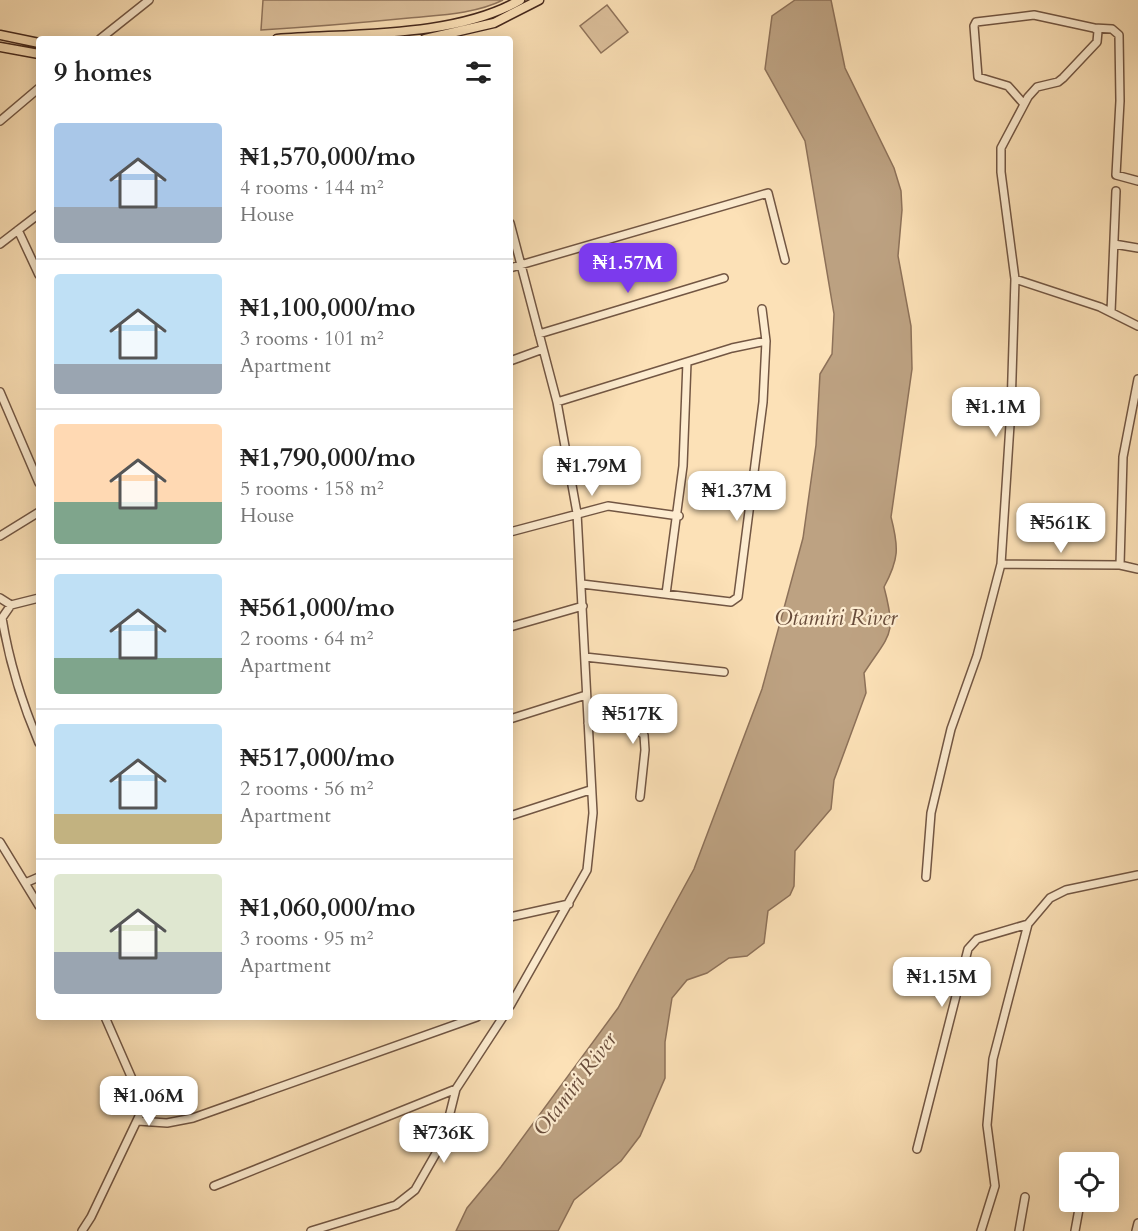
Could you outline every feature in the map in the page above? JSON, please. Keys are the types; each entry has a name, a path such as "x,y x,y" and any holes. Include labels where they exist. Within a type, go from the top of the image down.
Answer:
{"main road":[{"path":"318,36 427,28 497,11 520,0"},
{"path":"456,36 494,22 539,0"},
{"path":"0,35 36,42"},
{"path":"0,47 36,53"}],"street":[{"path":"104,36 149,0"},
{"path":"1023,103 1008,86 978,77 974,26 976,22 1034,15 1094,28 1112,28 1119,35 1120,78 1116,175 1138,181"},
{"path":"926,878 931,813 948,740 986,627 1001,564 1011,409 1015,279 1000,156 1001,148 1023,103 1037,87 1058,82 1063,78 1096,42 1098,32 1094,28"},
{"path":"0,121 36,91"},
{"path":"1111,312 1116,191"},
{"path":"513,267 768,192 785,260"},
{"path":"0,244 36,216"},
{"path":"18,230 36,269"},
{"path":"513,234 557,402 577,513 593,813 587,870 513,1001"},
{"path":"1114,244 1138,248"},
{"path":"539,334 724,278"},
{"path":"1015,279 1111,312 1138,326"},
{"path":"582,584 731,602 738,597 763,402 766,342 762,309"},
{"path":"557,402 732,348 766,342"},
{"path":"513,360 543,349"},
{"path":"666,594 679,516 687,362"},
{"path":"1120,565 1123,457 1138,379"},
{"path":"0,392 36,476"},
{"path":"513,531 608,506 679,516"},
{"path":"0,536 36,514"},
{"path":"1001,564 1120,565 1138,569"},
{"path":"0,598 11,605"},
{"path":"36,599 11,605 2,618 24,707 36,736"},
{"path":"513,626 583,606"},
{"path":"585,657 724,672"},
{"path":"513,718 586,695"},
{"path":"588,723 634,728 644,735 645,750 640,797"},
{"path":"513,815 590,790"},
{"path":"0,842 36,901"},
{"path":"981,1231 995,1186 987,1125 993,1059 1028,924 1050,897 1066,890 1138,875"},
{"path":"25,883 36,878"},
{"path":"513,916 569,904"},
{"path":"917,1149 968,949 977,939 1028,924"},
{"path":"82,1231 142,1110 140,1097 106,1020"},
{"path":"138,1121 167,1123 193,1118 469,1020"},
{"path":"311,1231 396,1205 415,1190 443,1141 456,1089 501,1020"},
{"path":"214,1186 456,1089"},
{"path":"1019,1231 1025,1197"},
{"path":"1075,1231 1078,1212"},
{"path":"1136,1231 1138,1223"}],"shaded area":[{"path":"263,0 503,0 481,8 445,15 261,30"},
{"path":"607,5 628,32 601,53 580,26"}],"water":[{"name":"Otamiri River","path":"795,0 831,0 845,68 894,168 901,191 902,210 898,256 911,326 912,369 891,517 896,545 895,561 884,587 890,615 889,633 864,673 866,693 834,780 831,809 795,851 794,886 790,895 768,911 764,943 747,956 729,958 707,973 687,980 672,998 665,1042 665,1078 640,1136 621,1161 574,1200 558,1231 456,1231 467,1208 501,1167 618,1008 694,869 762,689 803,538 816,445 820,374 832,354 834,314 805,141 765,69 772,16"}]}
